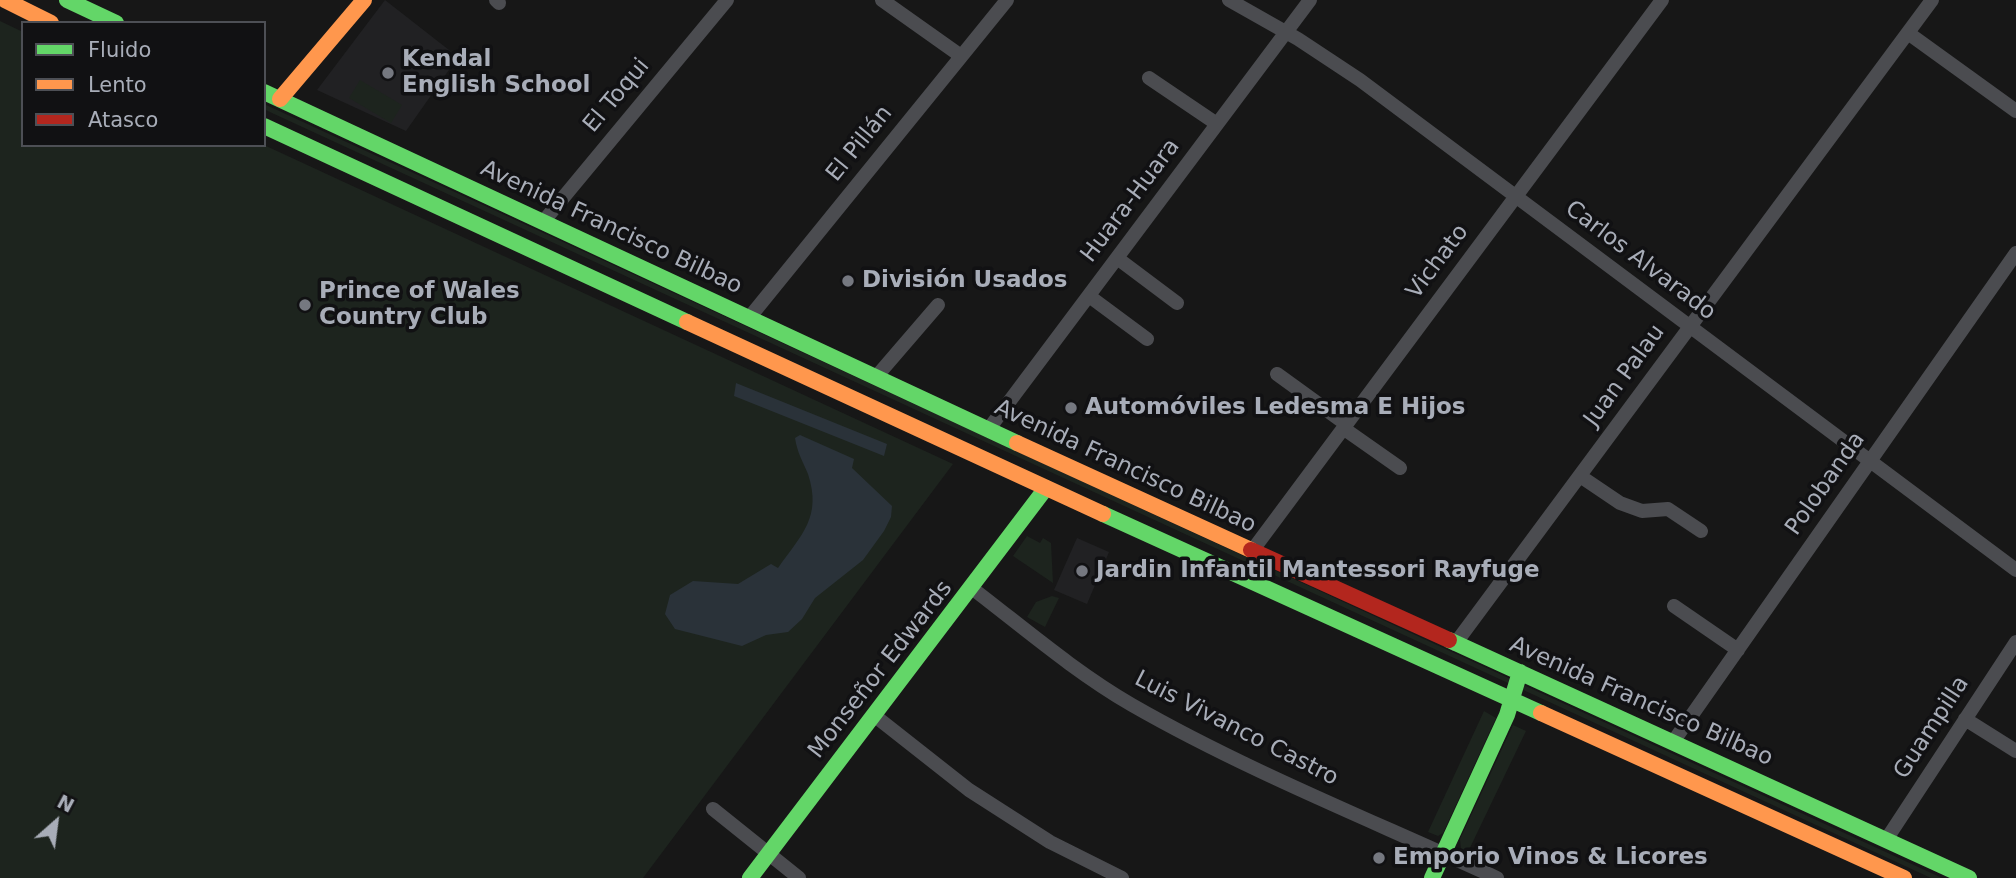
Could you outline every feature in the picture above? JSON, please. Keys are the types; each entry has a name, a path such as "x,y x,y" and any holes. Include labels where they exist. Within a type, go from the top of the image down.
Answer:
{"main road":[{"path":"68,0 112,21"},
{"path":"266,112 364,0"},
{"path":"11,1 47,21"},
{"name":"Avenida Francisco Bilbao","path":"266,93 988,430 1969,878"},
{"path":"266,126 1046,488 1904,878"},
{"path":"1046,488 1069,477 1094,478"},
{"name":"Monseñor Edwards","path":"750,878 973,589 1046,488"},
{"path":"1432,878 1512,700 1520,672"}],"street":[{"path":"882,0 961,56"},
{"name":"El Pillán","path":"749,318 1007,0"},
{"name":"Carlos Alvarado","path":"1229,0 1286,32 1360,80 2016,570"},
{"name":"Huara-Huara","path":"988,430 1310,0"},
{"name":"Vichato","path":"1252,551 1662,0"},
{"name":"Juan Palau","path":"1455,643 1932,0"},
{"name":"El Toqui","path":"543,222 720,2"},
{"path":"1908,33 2016,111"},
{"path":"1149,78 1217,124"},
{"name":"Polobanda","path":"1673,741 2016,253"},
{"path":"1117,258 1177,303"},
{"path":"1089,296 1147,339"},
{"path":"876,377 937,304"},
{"path":"1277,374 1400,468"},
{"path":"1580,476 1620,503 1642,511 1668,509 1701,531"},
{"name":"Luis Vivanco Castro","path":"973,589 1068,662 1130,704 1185,733 1497,878"},
{"path":"1674,606 1738,650"},
{"name":"Guampilla","path":"1886,840 2016,642"},
{"path":"875,716 969,790 1050,842 1122,878"},
{"path":"1965,719 2016,751"},
{"path":"713,809 799,878"}],"shaded area":[{"name":"Kendal English School","path":"385,0 458,57 406,131 317,90"},
{"name":"Prince of Wales Country Club","path":"0,21 21,31 21,147 266,146 953,464 643,878 0,878"},
{"path":"360,80 402,105 391,123 349,98"},
{"path":"266,105 1942,878 1931,878 266,110"},
{"path":"736,383 887,444 884,456 734,396"},
{"path":"800,435 854,459 852,468 892,506 891,517 884,531 863,560 815,598 802,619 788,632 766,635 742,646 675,629 665,614 670,595 693,581 738,584 771,564 778,568 802,535 813,502 808,474 795,438"},
{"path":"1027,536 1040,543 1043,538 1051,543 1053,583 1013,556"},
{"name":"Jardin Infantil Mantessori Rayfuge","path":"1077,538 1109,552 1087,604 1054,590"},
{"path":"1052,596 1059,598 1045,627 1027,617 1036,602"},
{"path":"1484,711 1496,718 1443,833 1438,836 1428,832"},
{"path":"1513,725 1526,731 1467,854 1461,850 1460,839"}],"traffic: fast":[{"path":"67,0 112,21"},
{"path":"266,93 1017,443"},
{"path":"266,127 687,322"},
{"path":"750,878 1046,488"},
{"path":"1103,514 1541,713"},
{"path":"1449,640 1969,878"},
{"path":"1432,878 1507,715 1520,672"}],"traffic: slow":[{"path":"5,0 47,21"},
{"path":"280,99 364,0"},
{"path":"687,322 1103,514"},
{"path":"1017,443 1251,550"},
{"path":"1541,713 1904,878"}],"traffic: jam":[{"path":"1251,550 1449,640"}],"place":[{"name":"Kendal English School","path":"388,73"},
{"name":"División Usados","path":"848,281"},
{"name":"Prince of Wales Country Club","path":"305,305"},
{"name":"Automóviles Ledesma E Hijos","path":"1071,408"},
{"name":"Jardin Infantil Mantessori Rayfuge","path":"1082,571"},
{"name":"Emporio Vinos & Licores","path":"1379,858"}]}
